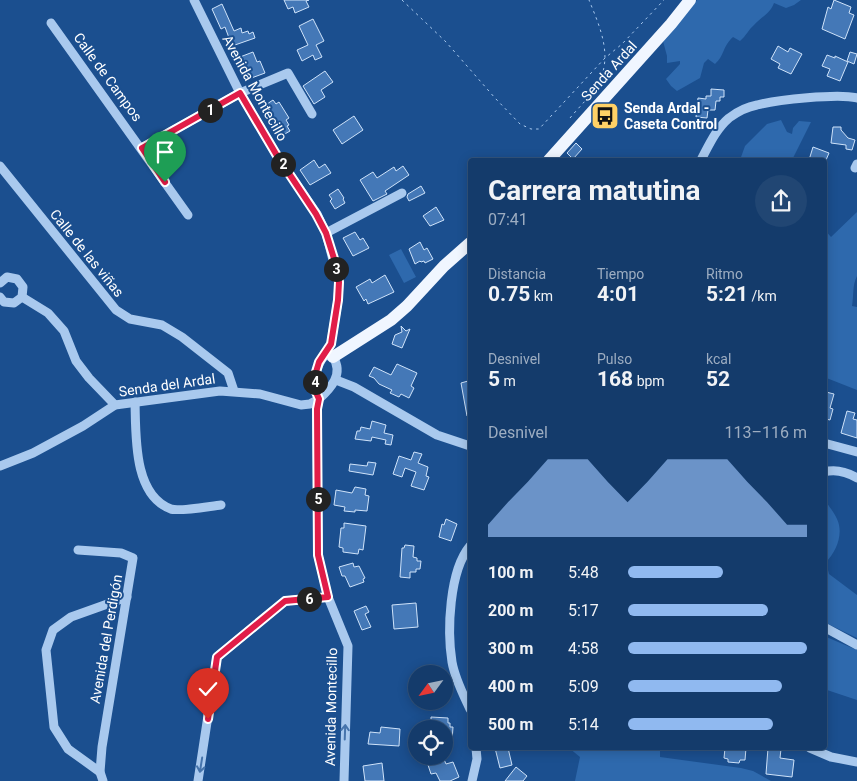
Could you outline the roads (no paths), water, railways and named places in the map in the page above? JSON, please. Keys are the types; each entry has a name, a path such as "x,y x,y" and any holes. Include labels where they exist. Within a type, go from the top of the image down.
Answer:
{"main road":[{"name":"Senda Ardal","path":"552,158 671,24 690,0"},
{"path":"329,356 391,320 407,306 444,266 468,245"}],"street":[{"name":"Avenida Montecillo","path":"194,0 240,93 326,233 339,282 329,356 319,362 315,390 319,399 317,409 318,555 328,597 348,646 344,781"},
{"name":"Calle de Campos","path":"51,22 188,215"},
{"path":"142,148 240,93 288,73 312,114"},
{"path":"702,158 720,127 739,111 755,105 831,96 857,98"},
{"name":"Calle de las viñas","path":"0,166 116,310 130,319 162,325 182,337 228,372 234,391"},
{"path":"326,233 402,193"},
{"path":"1,302 14,303 22,297 23,287 17,279 2,278"},
{"path":"22,297 48,312 64,331 76,362 116,405"},
{"path":"319,399 333,386 336,380 336,366 329,356"},
{"path":"336,380 354,387 437,435 468,445"},
{"name":"Senda del Ardal","path":"0,466 33,453 83,426 116,405 220,391 260,394 301,405 310,404 319,399"},
{"path":"134,402 136,452 147,486 156,501 173,510 221,505"},
{"path":"827,444 857,452"},
{"path":"827,472 840,471 857,478"},
{"path":"468,549 461,561 454,586 449,632 452,663 468,705"},
{"name":"Avenida del Perdigón","path":"78,550 121,553 133,558 102,747 100,772 102,781"},
{"path":"100,772 68,749 54,727 46,650 53,630 71,617 127,597"},
{"path":"198,781 217,657 285,601 328,597"},
{"path":"827,629 857,645"},
{"path":"472,781 477,759 476,750"},
{"path":"815,750 831,757 857,762"}],"place":[{"name":"Senda Ardal - Caseta Control","path":"605,116"}]}
